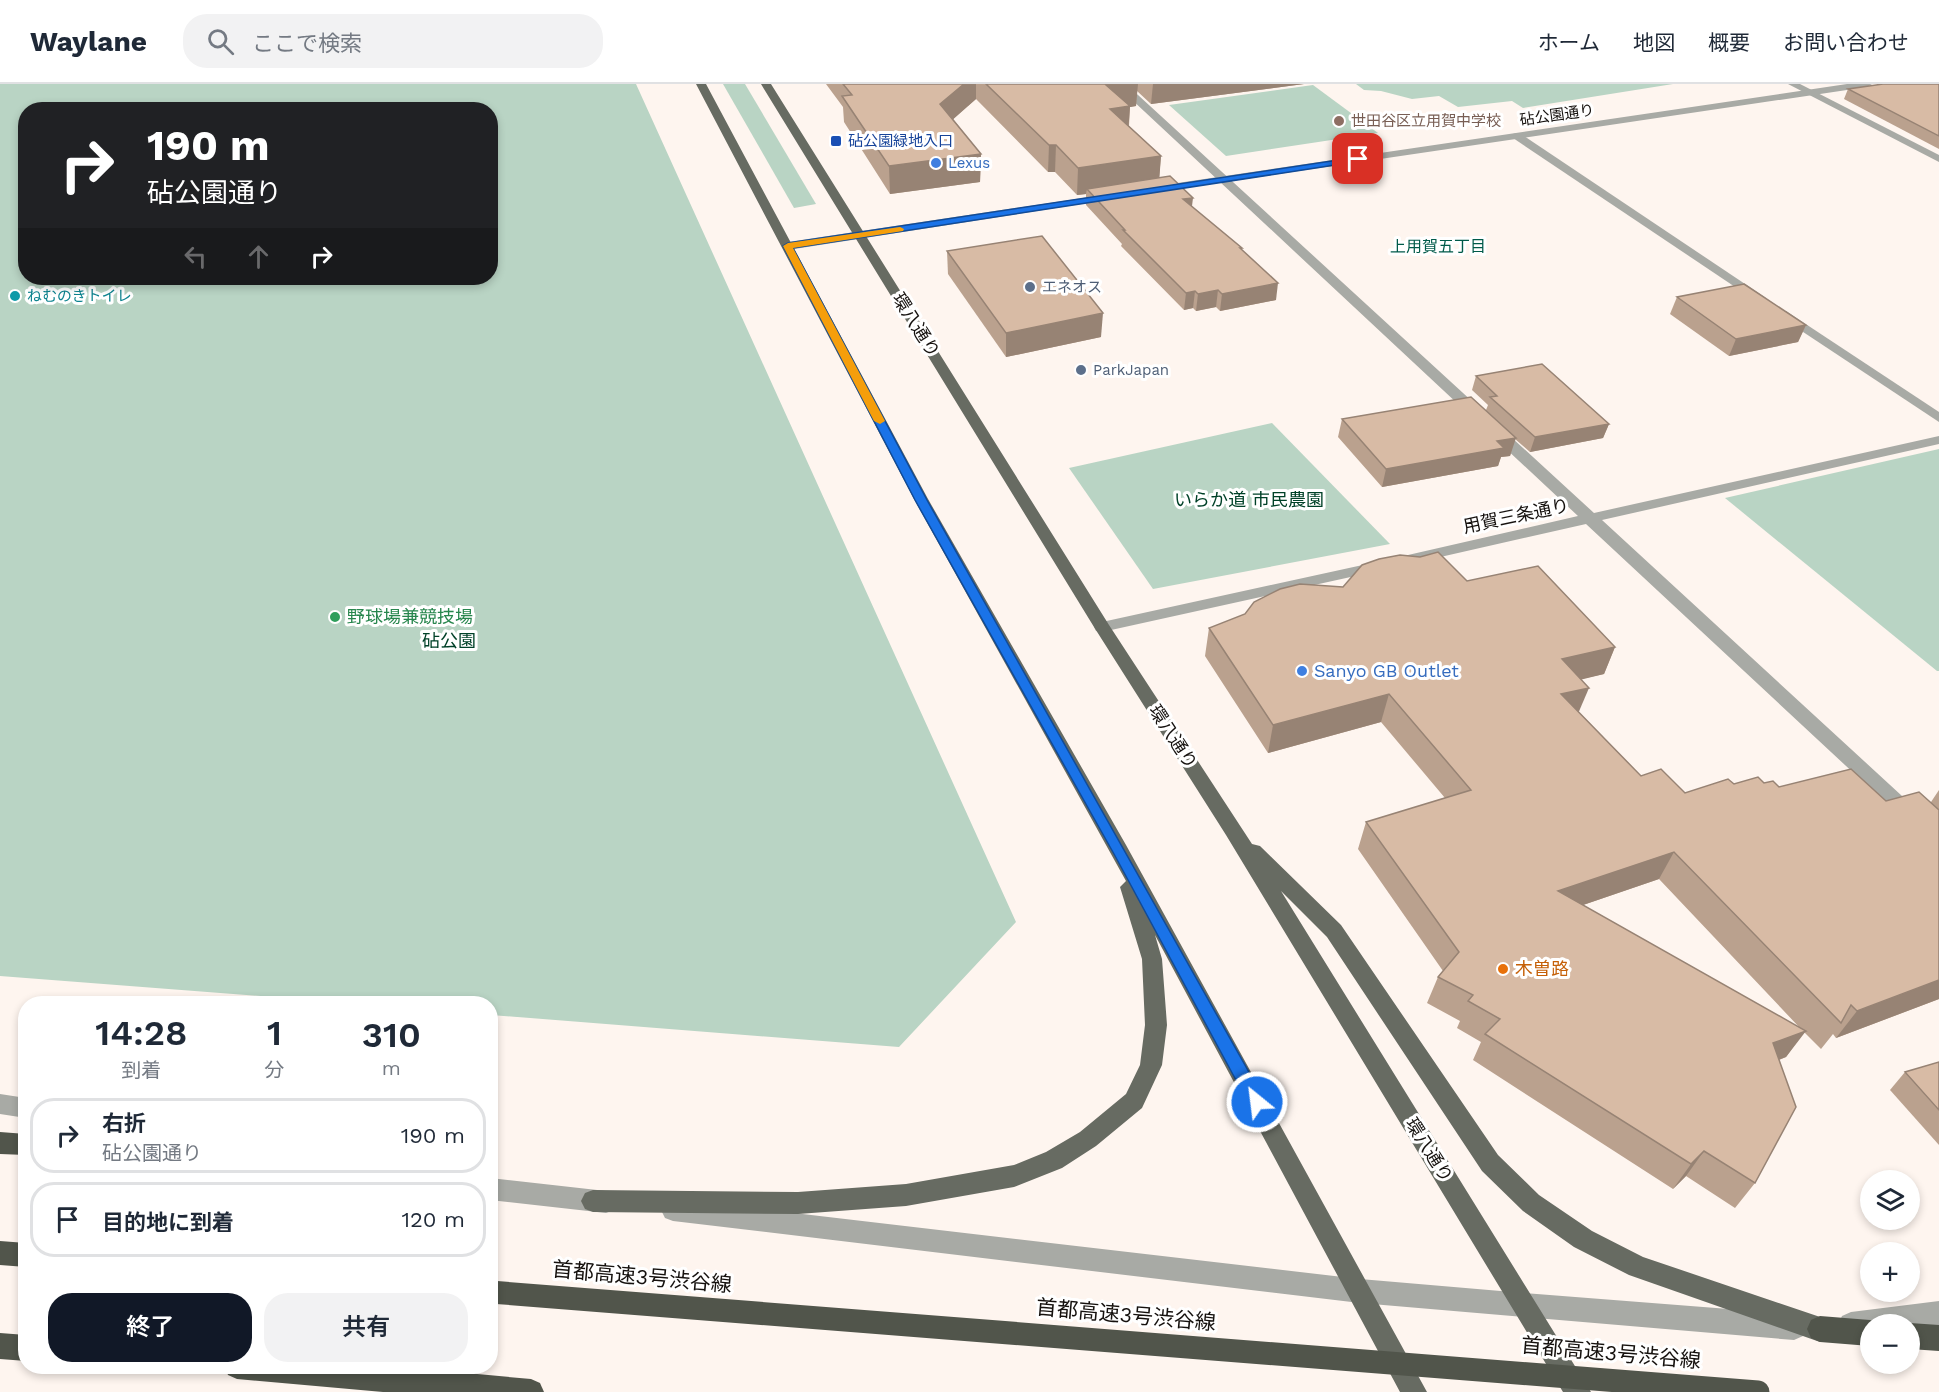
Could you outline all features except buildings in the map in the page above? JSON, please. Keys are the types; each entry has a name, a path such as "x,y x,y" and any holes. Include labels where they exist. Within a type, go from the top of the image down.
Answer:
{"highway":[{"path":"0,1143 18,1144"},
{"path":"0,1253 18,1254"},
{"name":"首都高速3号渋谷線","path":"498,1293 1758,1392"},
{"path":"1820,1329 1860,1332"},
{"path":"1920,1337 1939,1338"},
{"path":"0,1346 18,1347"},
{"path":"327,1374 531,1392"}],"main road":[{"path":"701,84 921,500 1119,850 1414,1392"},
{"name":"環八通り","path":"766,84 1102,627 1233,830 1578,1392"},
{"path":"1233,830 1334,930 1490,1163 1531,1203 1583,1239 1638,1267 1820,1329"},
{"path":"593,1201 798,1203 906,1195 1014,1176 1054,1160 1088,1139 1134,1101 1151,1065 1156,1025 1152,959 1119,850"}],"street":[{"path":"1120,84 1939,841"},
{"path":"1793,84 1939,159"},
{"name":"砧公園通り","path":"1150,190 1867,84"},
{"path":"1517,136 1939,418"},
{"path":"788,246 1126,194"},
{"name":"用賀三条通り","path":"1102,627 1939,440"},
{"path":"0,1104 18,1107"},
{"path":"498,1190 1360,1291 1820,1329 1939,1314"}],"green space":[{"name":"砧公園","path":"0,84 636,84 1016,922 899,1047 498,1016 498,996 260,996 0,976"},
{"path":"723,84 745,84 816,204 794,208"},
{"path":"1356,84 1673,84 1523,108 1512,101 1458,107 1439,96 1412,99 1381,91 1364,90"},
{"path":"1313,85 1378,133 1226,156 1169,105"},
{"name":"いらか道 市民農園","path":"1272,423 1390,544 1153,589 1069,468"},
{"path":"1939,449 1939,671 1937,671 1725,498"}],"slow traffic":[{"path":"880,421 788,246 900,229"}],"place":[{"name":"世田谷区立用賀中学校","path":"1339,121"},
{"name":"砧公園緑地入口","path":"836,141"},
{"name":"Lexus","path":"936,163"},
{"name":"エネオス","path":"1030,287"},
{"name":"ねむのきトイレ","path":"15,296"},
{"name":"ParkJapan","path":"1081,370"},
{"name":"野球場兼競技場","path":"335,617"},
{"name":"Sanyo GB Outlet","path":"1302,671"},
{"name":"木曽路","path":"1503,969"}],"district":[{"name":"上用賀五丁目","path":"1438,246"}],"route":[{"path":"1257,1102 1119,850 921,500 788,246 1358,159"}]}
